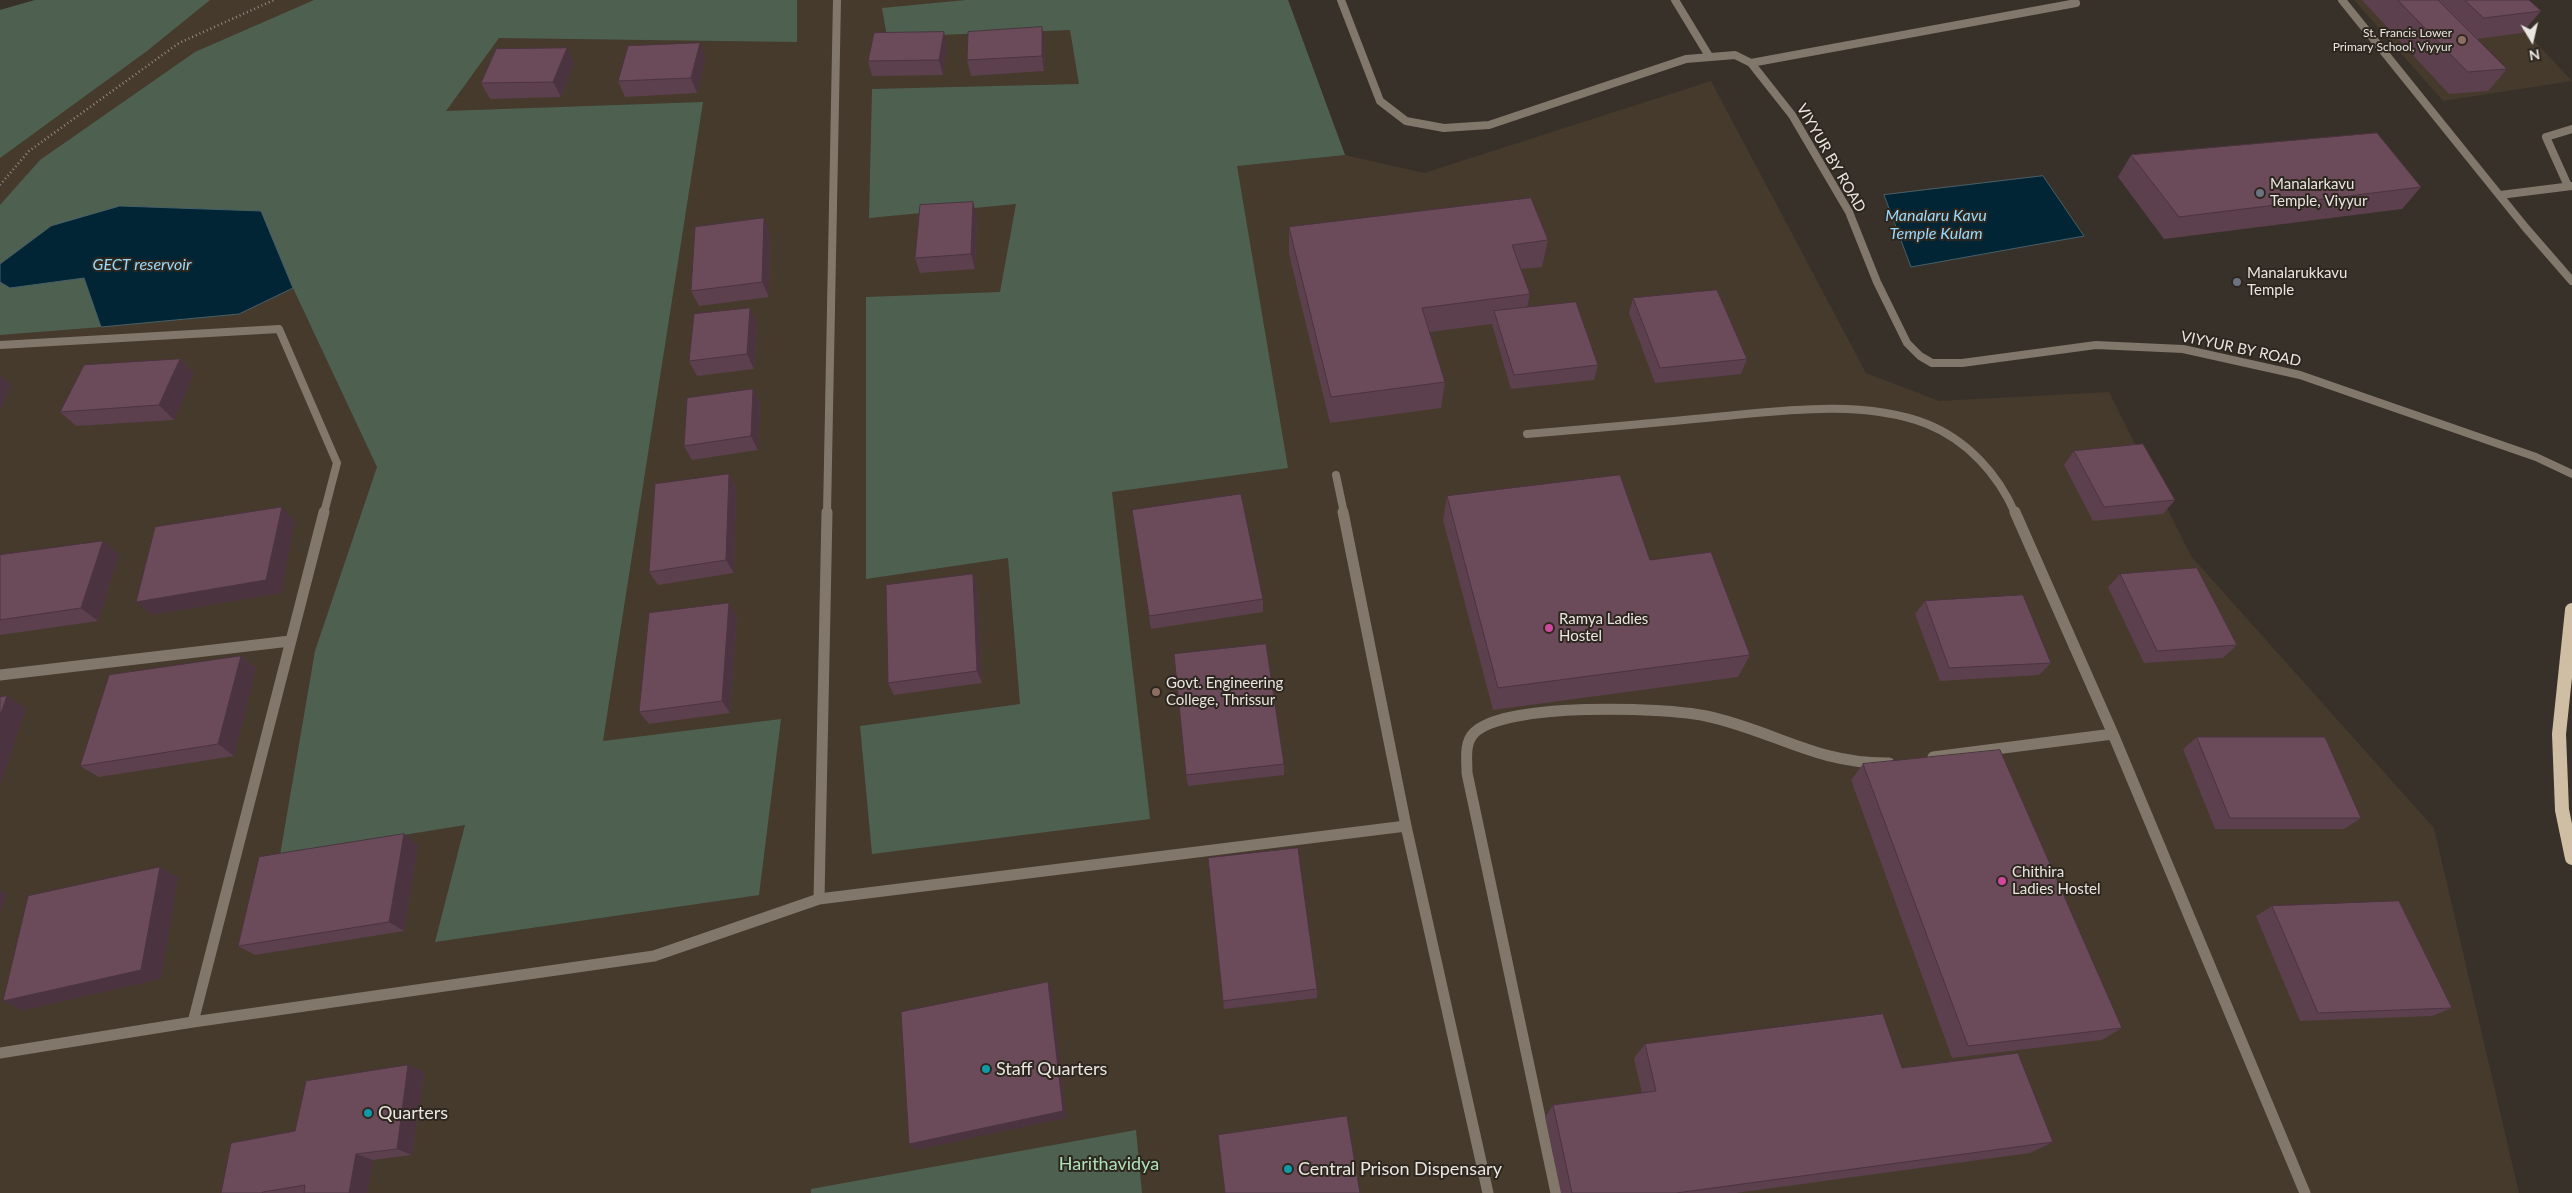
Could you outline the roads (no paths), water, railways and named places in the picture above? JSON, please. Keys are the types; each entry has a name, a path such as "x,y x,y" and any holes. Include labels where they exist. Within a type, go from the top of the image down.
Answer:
{"main road":[{"path":"2572,610 2559,734 2562,810 2572,858"}],"street":[{"path":"819,899 837,0"},
{"path":"1341,0 1380,101 1406,121 1444,128 1490,125 1686,60 1709,56 1735,55 1751,63 2076,3"},
{"path":"1675,0 1709,56"},
{"path":"2342,0 2572,281"},
{"name":"VIYYUR BY ROAD","path":"1751,63 1792,115 1849,212 1877,282 1907,343 1920,356 1932,363 1962,363 2096,345 2182,349 2300,375 2536,457 2572,474"},
{"path":"2500,195 2570,186 2546,138 2572,129"},
{"path":"0,345 279,329 337,463 193,1022"},
{"path":"1527,434 1799,410 1870,411 1923,423 1952,436 1976,456 1995,478 2013,508 2113,734 2305,1193"},
{"path":"1336,475 1406,826 1488,1193"},
{"path":"0,675 290,641"},
{"path":"1556,1193 1467,773 1467,746 1476,731 1490,723 1515,717 1580,711 1649,709 1707,716 1822,756 1877,763 1906,760"},
{"path":"1925,758 2113,734"},
{"path":"0,1053 193,1022 654,956 819,899 1406,826"}],"water":[{"name":"Manalaru Kavu Temple Kulam","path":"2043,176 2084,236 1911,267 1884,195"},
{"name":"GECT reservoir","path":"120,206 261,211 293,288 239,314 101,327 84,278 10,288 0,282 0,264 51,226"}],"place":[{"name":"St. Francis Lower Primary School, Viyyur","path":"2462,40"},
{"name":"Manalarkavu Temple, Viyyur","path":"2260,193"},
{"name":"Manalarukkavu Temple","path":"2237,282"},
{"name":"Ramya Ladies Hostel","path":"1549,628"},
{"name":"Govt. Engineering College, Thrissur","path":"1156,692"},
{"name":"Chithira Ladies Hostel","path":"2002,881"},
{"name":"Staff Quarters","path":"986,1069"},
{"name":"Quarters","path":"368,1113"},
{"name":"Central Prison Dispensary","path":"1288,1169"}],"park label":[{"name":"Harithavidya","path":"1109,1164"}]}
